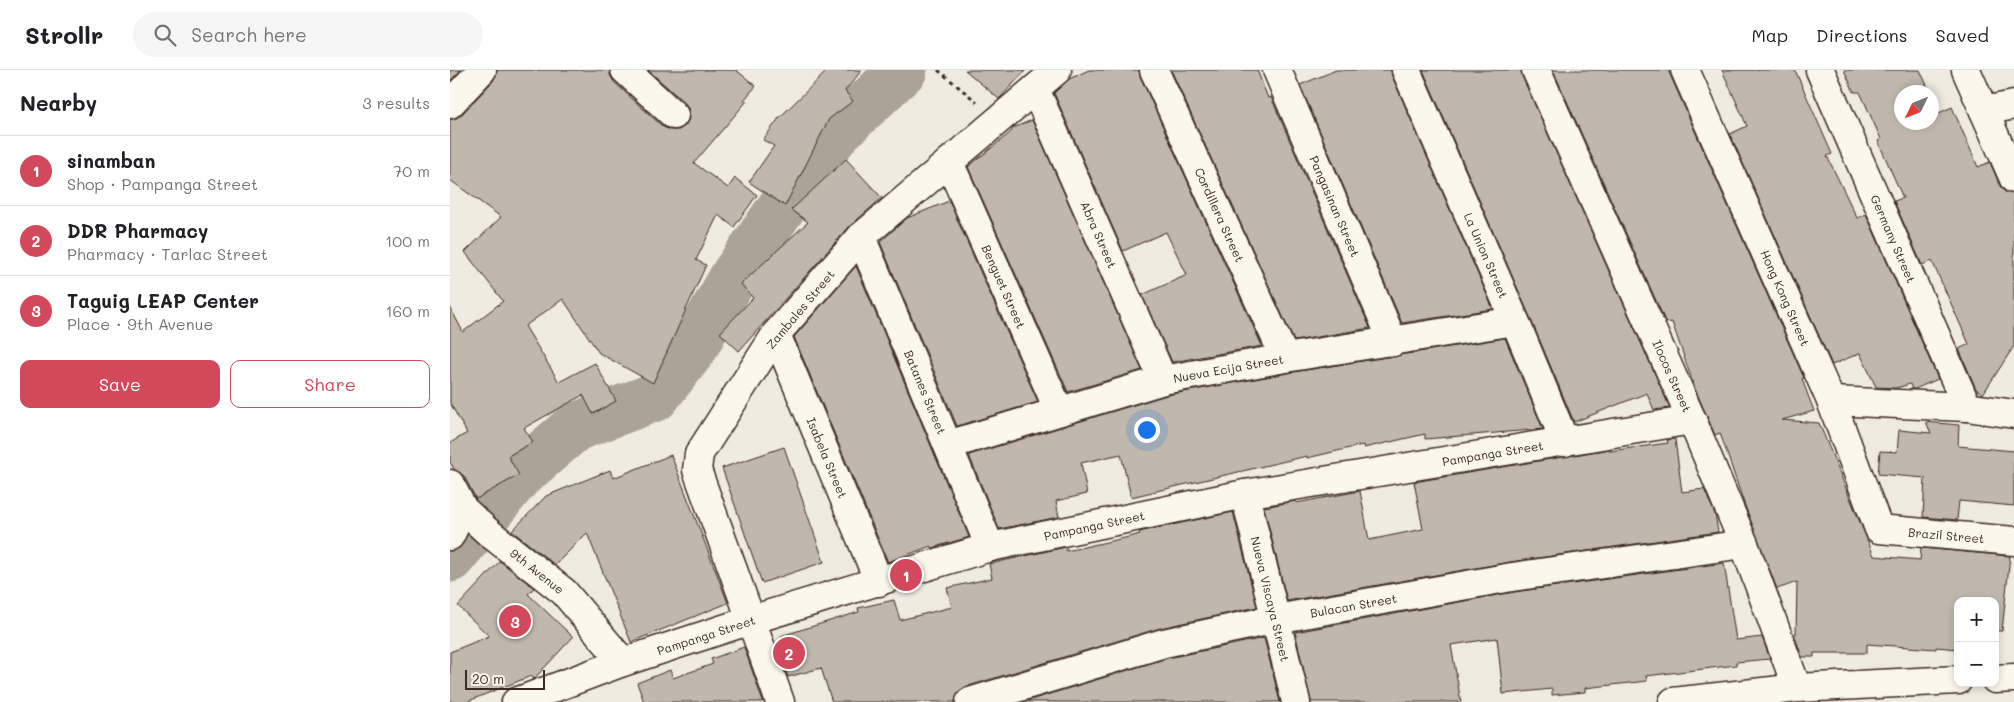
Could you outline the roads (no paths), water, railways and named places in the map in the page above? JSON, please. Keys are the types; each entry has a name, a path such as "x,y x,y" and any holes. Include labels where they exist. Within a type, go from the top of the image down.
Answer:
{"street":[{"path":"450,104 482,70"},
{"path":"625,70 674,115"},
{"name":"Zambales Street","path":"780,702 697,470 699,454 776,334 861,237 1057,70"},
{"name":"Cordillera Street","path":"1154,70 1285,358"},
{"name":"Pangasinan Street","path":"1277,70 1393,342"},
{"name":"La Union Street","path":"1406,70 1515,321 1565,442"},
{"name":"Ilocos Street","path":"1536,70 1692,420 1744,544 1797,688"},
{"name":"Hong Kong Street","path":"1685,70 1831,401 1879,529"},
{"name":"Germany Street","path":"1820,70 1967,407"},
{"path":"1966,70 2014,179"},
{"name":"Abra Street","path":"1035,89 1163,380"},
{"path":"1984,111 2014,105"},
{"name":"Benguet Street","path":"949,162 1059,411"},
{"name":"Batanes Street","path":"861,237 990,547"},
{"name":"Nueva Ecija Street","path":"948,446 1163,380 1285,358 1515,321"},
{"name":"Isabela Street","path":"776,334 879,582"},
{"path":"1831,401 1967,407 2014,414"},
{"name":"Pampanga Street","path":"516,702 623,662 751,620 990,547 1245,494 1692,420"},
{"name":"9th Avenue","path":"450,484 474,519 564,592 623,662"},
{"name":"Nueva Viscaya Street","path":"1245,494 1296,702"},
{"path":"450,536 474,519"},
{"name":"Brazil Street","path":"1879,529 2014,541"},
{"name":"Bulacan Street","path":"970,702 1164,643 1276,619 1512,577 1744,544"},
{"path":"1999,679 2014,678"},
{"path":"1673,702 1797,688 1954,680"}],"waterway":[{"path":"450,558 518,476 575,427 655,397 692,350 733,278 799,182 837,132 903,70"}],"place":[{"name":"sinamban","path":"906,575"},
{"name":"Taguig LEAP Center","path":"515,621"},
{"name":"DDR Pharmacy","path":"789,653"}]}
